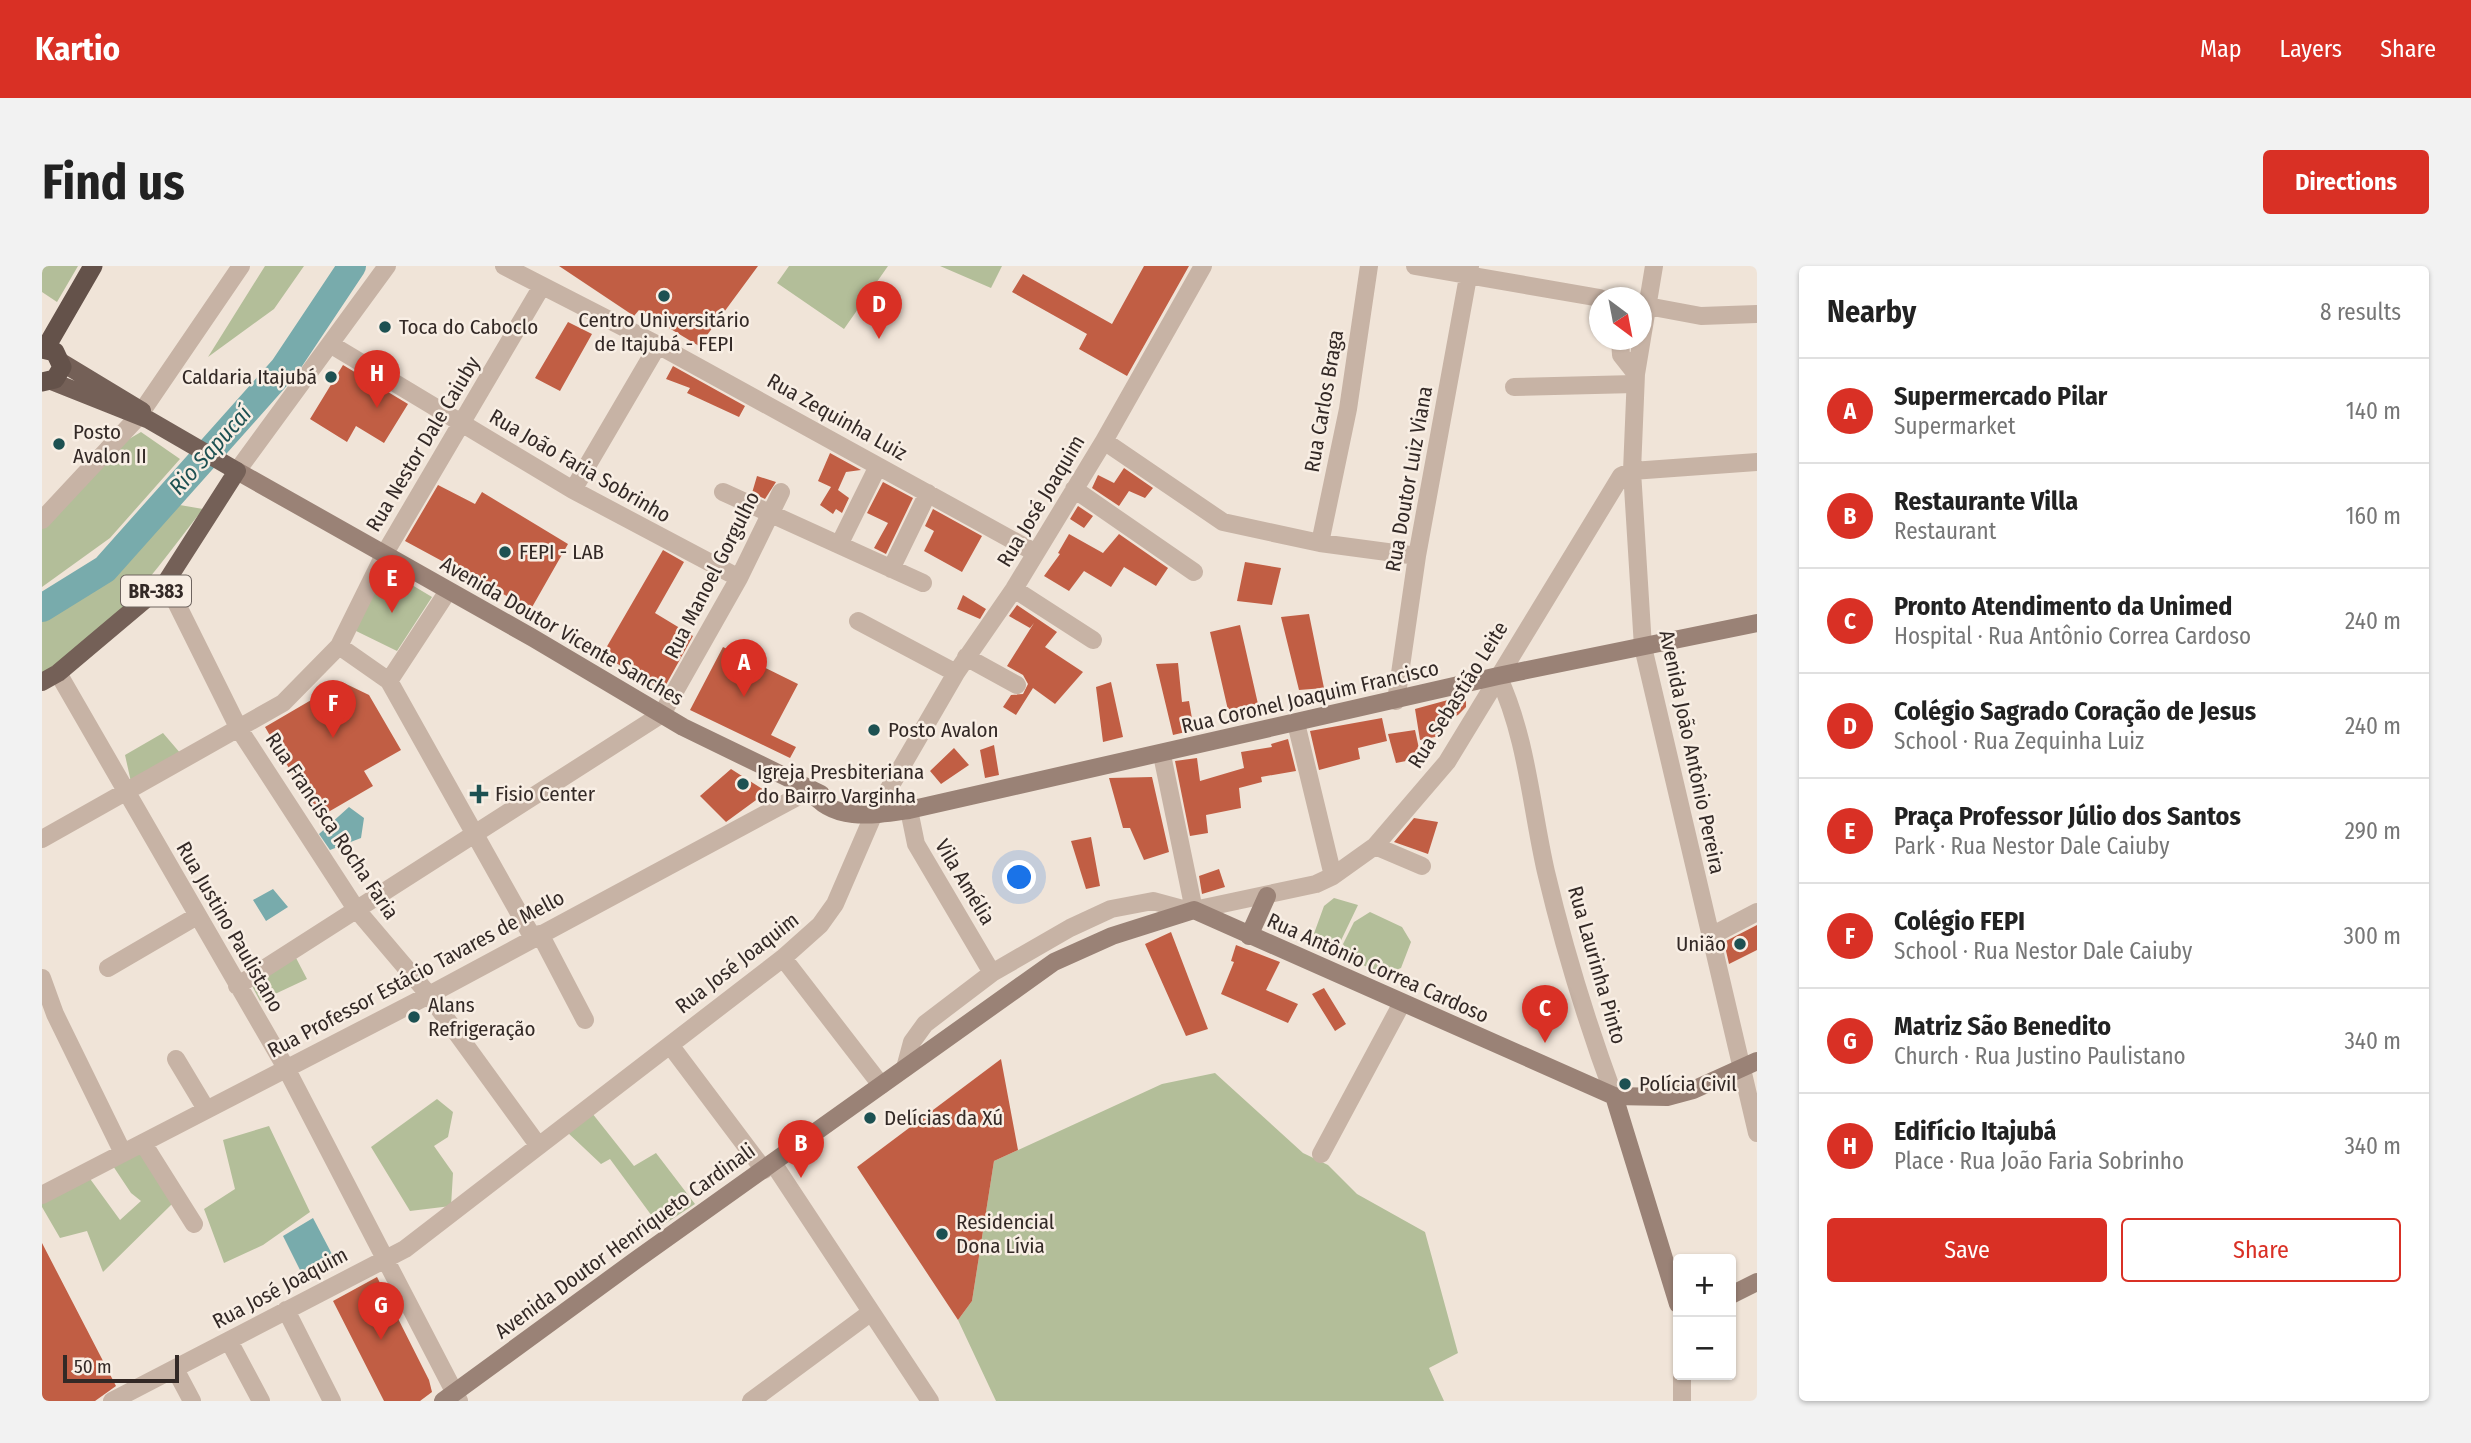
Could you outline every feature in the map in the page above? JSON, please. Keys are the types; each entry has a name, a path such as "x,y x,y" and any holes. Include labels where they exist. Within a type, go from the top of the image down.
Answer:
{"highway":[{"path":"46,382 61,371 61,362 55,352 43,349 93,266"}],"main road":[{"name":"Avenida Doutor Vicente Sanches","path":"61,362 149,419 234,469 662,714 810,790 817,800 858,817 873,816"},
{"name":"Avenida Doutor Vicente Sanches","path":"46,382 149,419"},
{"name":"BR-383","path":"50,678 166,582 234,469"},
{"name":"Rua Coronel Joaquim Francisco","path":"873,816 1162,755 1498,676 1757,623"},
{"path":"1249,936 1267,896"},
{"name":"Rua Antônio Correa Cardoso","path":"1192,911 1614,1096 1667,1097 1693,1090 1749,1065"},
{"name":"Avenida Doutor Henriqueto Cardinali","path":"452,1398 1054,962 1112,936 1192,911"},
{"name":"Rua Laurinha Pinto","path":"1614,1096 1673,1288"},
{"path":"1736,1292 1757,1282"}],"street":[{"path":"42,520 149,419 242,266"},
{"path":"234,469 387,266"},
{"name":"Rua Zequinha Luiz","path":"504,266 658,345 1034,552"},
{"name":"Rua José Joaquim","path":"112,1401 405,1249 783,958 820,925 835,904 873,816 956,673 1014,589 1034,552 1104,441 1203,266"},
{"name":"Rua Carlos Braga","path":"1320,543 1348,409 1369,266"},
{"path":"1415,266 1469,270 1589,296"},
{"name":"Avenida João Antônio Pereira","path":"1649,287 1654,266"},
{"name":"Rua Doutor Luiz Viana","path":"1396,701 1417,556 1469,270"},
{"name":"Rua Nestor Dale Caiuby","path":"42,839 283,703 338,646 384,553 463,425 542,286"},
{"path":"1652,308 1717,318 1757,314"},
{"name":"Rua João Faria Sobrinho","path":"330,344 573,490 739,578"},
{"path":"573,490 658,345"},
{"name":"Avenida João Antônio Pereira","path":"1621,350 1635,379"},
{"name":"Avenida João Antônio Pereira","path":"1639,350 1632,471 1643,647 1709,937 1749,1065 1757,1133"},
{"path":"1514,387 1635,379"},
{"path":"1104,441 1223,522 1320,543 1417,556"},
{"path":"1632,471 1757,462"},
{"path":"839,545 878,466"},
{"name":"Rua Sebastião Leite","path":"1192,911 1316,884 1333,876 1375,846 1447,762 1618,481 1632,471"},
{"path":"1074,489 1194,572"},
{"path":"723,492 923,583"},
{"name":"Rua Manoel Gorgulho","path":"662,714 739,578 781,492"},
{"path":"891,569 928,493"},
{"name":"Rua Francisca Rocha Faria","path":"166,582 239,729 356,909 429,995 538,1145"},
{"path":"1014,589 1093,640"},
{"path":"389,681 448,591"},
{"path":"858,621 956,673"},
{"path":"338,646 389,681 585,1020"},
{"path":"966,657 1017,685"},
{"name":"Rua Laurinha Pinto","path":"1498,676 1517,723 1546,873 1588,1024 1614,1096"},
{"name":"Rua Justino Paulistano","path":"50,678 126,792 286,1069 452,1398"},
{"path":"237,986 475,831 662,714"},
{"path":"1296,723 1333,876"},
{"path":"905,1068 912,1042 925,1024 992,973 1070,928 1111,909 1153,901 1192,911 1162,755"},
{"name":"Rua Professor Estácio Tavares de Mello","path":"42,1195 429,995 810,790"},
{"name":"Vila Amélia","path":"909,810 916,844 992,973"},
{"path":"1375,846 1422,866"},
{"path":"1709,937 1757,912"},
{"path":"108,968 197,916"},
{"path":"783,958 881,1086"},
{"path":"42,978 55,1014 123,1153"},
{"path":"1321,1154 1402,1003"},
{"path":"670,1045 768,1167 930,1401"},
{"path":"176,1059 206,1109"},
{"path":"143,1143 194,1224"},
{"path":"286,1310 332,1401"},
{"path":"751,1401 870,1313"},
{"path":"229,1341 261,1401"},
{"path":"175,1369 192,1401"},
{"path":"1682,1380 1682,1401"}],"green space":[{"path":"42,266 78,266 57,302 42,292"},
{"path":"265,266 304,266 274,309 208,357"},
{"path":"789,266 888,266 844,329 777,283"},
{"path":"940,266 1002,266 991,288"},
{"path":"141,432 180,459 110,538 42,587 42,526 117,446"},
{"path":"174,504 203,509 150,578 111,621 67,658 42,673 42,614 111,574"},
{"path":"387,570 432,597 397,651 352,629"},
{"path":"163,733 181,754 131,782 125,755"},
{"path":"1334,898 1358,905 1335,953 1319,949 1312,939 1324,906"},
{"path":"1370,912 1402,927 1411,942 1401,968 1386,974 1352,961 1343,944 1354,922"},
{"path":"295,956 307,979 260,1001 251,984"},
{"path":"1215,1073 1303,1153 1328,1165 1357,1194 1425,1232 1458,1353 1429,1368 1444,1401 996,1401 958,1320 972,1301 994,1161 1162,1084"},
{"path":"437,1099 453,1112 448,1137 434,1146 453,1173 451,1206 410,1211 371,1147"},
{"path":"592,1113 634,1166 656,1153 695,1204 660,1227 610,1159 601,1164 566,1131"},
{"path":"269,1126 310,1212 263,1245 224,1263 204,1209 235,1189 223,1140"},
{"path":"141,1152 172,1204 103,1272 87,1231 60,1238 42,1207 42,1202 88,1176 120,1220 141,1201 131,1193 113,1166"}],"water":[{"path":"349,807 364,818 361,838 330,850 319,834"},
{"path":"273,889 288,907 266,921 253,900"},
{"path":"313,1218 334,1258 302,1274 283,1236"}],"building":[{"name":"Centro Universitário de Itajubá - FEPI","path":"559,266 758,266 699,346 639,310 634,316"},
{"path":"1144,266 1189,266 1127,376 1079,349 1087,334 1012,292 1023,274 1112,324"},
{"path":"568,322 592,334 560,391 535,378"},
{"path":"343,365 408,404 384,443 356,426 347,442 310,419"},
{"path":"673,366 745,406 739,417 687,393 690,388 666,379"},
{"path":"830,453 861,470 846,472 838,490 849,498 842,513 836,509 833,514 820,505 831,487 818,481"},
{"path":"1124,468 1153,488 1145,498 1129,491 1119,506 1092,488 1098,475 1114,483"},
{"path":"757,476 776,482 765,499 752,493"},
{"path":"883,482 913,498 886,554 874,548 888,523 867,513"},
{"name":"FEPI - LAB","path":"438,485 475,504 482,492 568,544 531,609 405,541"},
{"path":"1078,506 1093,516 1084,528 1070,519"},
{"path":"933,509 982,536 962,572 924,551 934,531 925,526"},
{"path":"1069,534 1103,553 1119,534 1168,568 1156,586 1124,567 1111,587 1084,571 1069,591 1044,576 1060,554 1058,553"},
{"path":"663,550 684,562 655,613 693,636 663,690 602,655"},
{"path":"1245,562 1281,568 1272,605 1237,601"},
{"path":"963,595 986,609 980,619 957,609"},
{"path":"1017,605 1057,632 1045,647 1083,672 1055,704 1033,688 1016,715 1003,707 1011,695 1023,694 1028,684 1023,675 1007,666 1034,623 1030,628 1009,616"},
{"path":"1309,614 1324,688 1299,690 1281,617"},
{"path":"1240,625 1258,704 1228,710 1210,632"},
{"path":"723,647 798,684 771,735 796,747 790,758 690,710"},
{"path":"1178,663 1182,702 1189,701 1194,730 1173,735 1156,664"},
{"path":"342,682 369,695 401,750 364,771 373,786 318,818 265,727"},
{"path":"1111,682 1123,737 1103,742 1096,687"},
{"path":"1466,695 1466,707 1458,715 1438,722 1440,736 1420,740 1415,709"},
{"path":"1382,718 1387,741 1358,748 1360,759 1319,770 1310,731"},
{"path":"1415,730 1421,758 1396,763 1388,734"},
{"path":"1288,739 1296,771 1261,777 1262,782 1239,788 1241,808 1206,815 1208,833 1190,836 1175,761 1197,758 1200,781 1244,768 1241,752 1272,747 1271,744"},
{"path":"994,745 999,775 985,778 980,750"},
{"path":"954,748 969,765 941,784 930,771"},
{"path":"731,769 767,792 726,822 700,796"},
{"path":"1152,777 1169,852 1144,860 1130,828 1123,828 1109,778"},
{"path":"1414,818 1438,822 1428,854 1394,842"},
{"path":"1091,837 1100,886 1086,889 1071,841"},
{"path":"1219,869 1225,887 1202,894 1199,876"},
{"name":"União","path":"1757,925 1757,950 1729,964 1724,942"},
{"path":"1171,932 1208,1029 1186,1036 1145,944"},
{"path":"1236,945 1280,962 1266,990 1298,1004 1288,1023 1221,994 1234,962 1231,961"},
{"path":"1324,988 1346,1024 1335,1031 1312,994"},
{"name":"Residencial Dona Lívia","path":"1001,1059 1018,1150 994,1161 972,1301 958,1320 857,1167"},
{"path":"42,1243 116,1386 95,1401 45,1401 42,1396"},
{"path":"377,1277 429,1380 432,1392 420,1401 384,1401 333,1301"}],"waterway":[{"name":"Rio Sapucaí","path":"42,608 105,569 284,368 352,266"}],"place":[{"name":"Centro Universitário de Itajubá - FEPI","path":"664,296"},
{"name":"Toca do Caboclo","path":"385,327"},
{"name":"Colégio Sagrado Coração de Jesus","path":"879,339"},
{"name":"Caldaria Itajubá","path":"331,377"},
{"name":"Edifício Itajubá","path":"377,408"},
{"name":"Posto Avalon II","path":"59,444"},
{"name":"FEPI - LAB","path":"505,552"},
{"name":"Praça Professor Júlio dos Santos","path":"392,613"},
{"name":"Supermercado Pilar","path":"744,697"},
{"name":"Posto Avalon","path":"874,730"},
{"name":"Colégio FEPI","path":"333,738"},
{"name":"Igreja Presbiteriana do Bairro Varginha","path":"743,784"},
{"name":"Fisio Center","path":"479,794"},
{"name":"União","path":"1740,944"},
{"name":"Alans Refrigeração","path":"414,1017"},
{"name":"Pronto Atendimento da Unimed","path":"1545,1043"},
{"name":"Polícia Civil","path":"1625,1084"},
{"name":"Delícias da Xú","path":"870,1118"},
{"name":"Restaurante Villa","path":"801,1178"},
{"name":"Residencial Dona Lívia","path":"942,1234"},
{"name":"Matriz São Benedito","path":"381,1340"}]}
